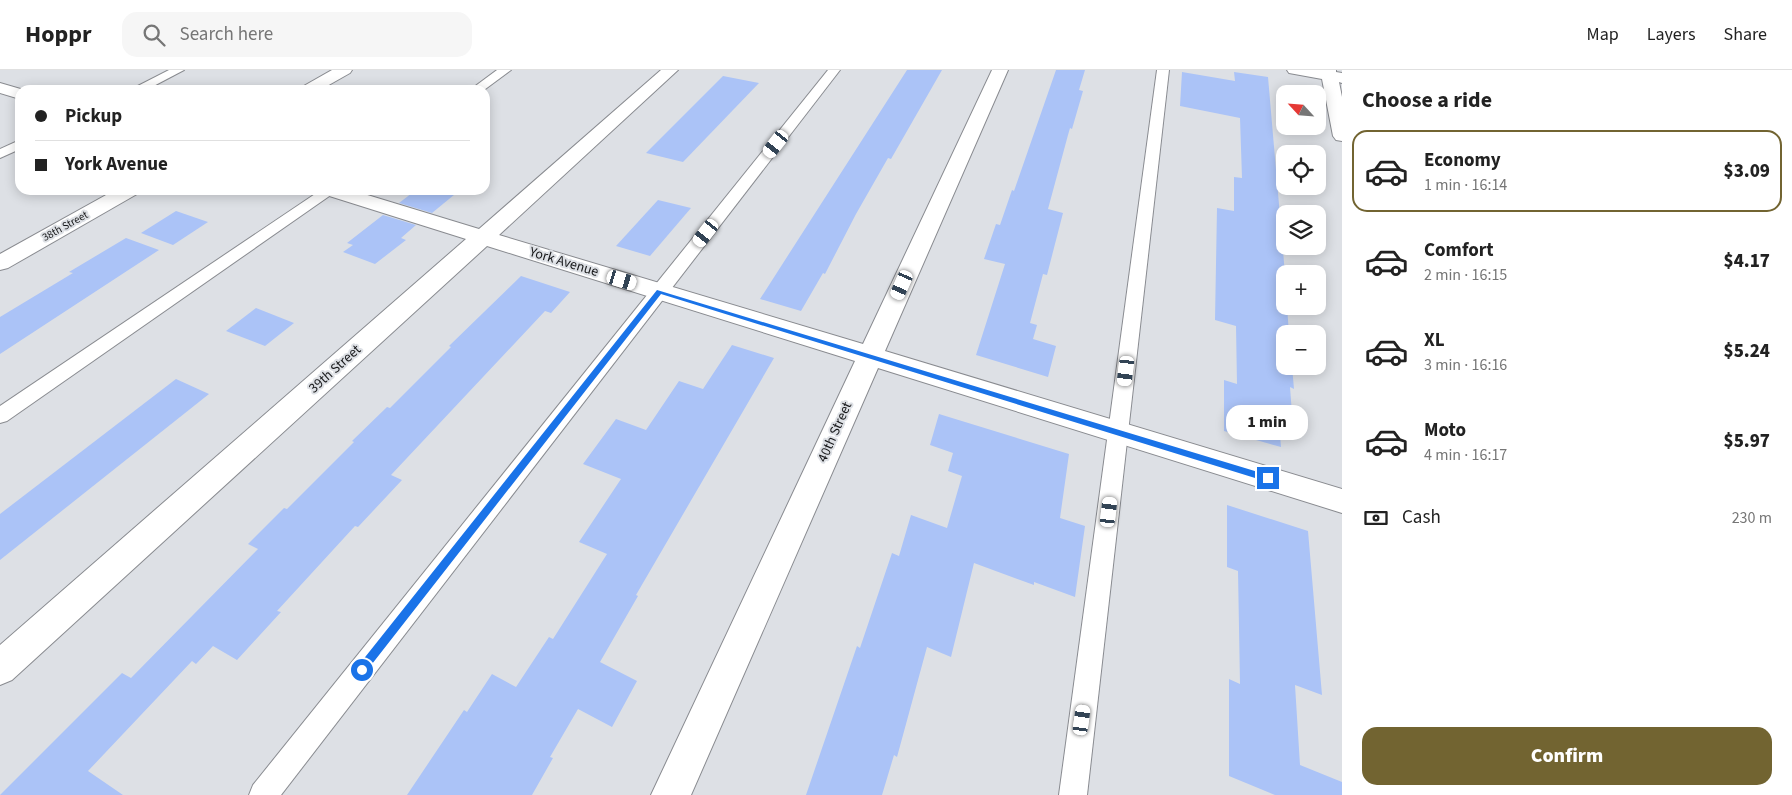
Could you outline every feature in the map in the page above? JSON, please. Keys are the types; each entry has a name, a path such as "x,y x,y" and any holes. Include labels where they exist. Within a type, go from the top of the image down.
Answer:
{"street":[{"path":"317,85 344,70"},
{"name":"39th Street","path":"0,668 670,70"},
{"name":"40th Street","path":"671,795 1000,70"},
{"path":"1296,70 1333,74 1342,136"},
{"path":"0,88 15,92"},
{"name":"38th Street","path":"0,263 121,195"},
{"name":"York Avenue","path":"347,195 1342,501"}],"lane":[{"path":"146,85 178,70"},
{"path":"483,85 505,70"},
{"path":"263,795 834,70"},
{"path":"1073,795 1164,70"},
{"path":"0,154 15,146"},
{"path":"0,416 324,195"}],"building":[{"path":"907,70 942,70 891,159 888,158 825,274 823,273 801,311 760,299"},
{"path":"1056,70 1085,70 1079,90 1083,91 1072,129 1070,128 1048,209 1063,213 1047,275 1043,274 1030,323 1037,325 1033,339 1056,346 1048,377 976,355 1005,264 984,259 996,224 1000,225 1012,190 1014,191"},
{"path":"1182,72 1235,81 1234,72 1268,77 1276,170 1276,195 1278,195 1279,205 1276,205 1276,255 1283,255 1284,265 1276,265 1276,315 1288,315 1288,325 1276,325 1276,375 1293,375 1294,389 1290,387 1292,414 1278,410 1281,447 1224,431 1224,380 1237,384 1236,326 1215,320 1217,208 1234,211 1234,177 1242,178 1240,118 1180,106"},
{"path":"723,76 759,83 683,162 646,153"},
{"path":"409,195 454,195 432,213 399,203"},
{"path":"658,200 691,208 650,256 616,246"},
{"path":"176,211 208,222 173,245 141,233"},
{"path":"383,215 416,225 401,238 406,240 375,264 343,252 353,245 347,243"},
{"path":"126,238 159,250 0,354 0,317"},
{"path":"521,276 570,292 551,313 545,311 391,475 402,480 358,527 355,526 277,611 281,612 237,660 213,646 196,664 192,661 88,771 123,795 0,795 122,673 131,678 258,549 248,544 284,508 287,509 387,407 390,408 451,347 449,346"},
{"path":"256,308 294,323 265,346 226,331"},
{"path":"732,345 774,358 636,595 638,596 600,662 637,681 612,727 578,709 550,757 553,758 532,795 407,795 464,710 467,712 492,674 516,687 549,637 553,639 607,554 579,542 621,479 583,464 616,419 646,430 679,381 703,389"},
{"path":"176,379 209,394 0,560 0,514"},
{"path":"939,414 1069,454 1060,518 1085,526 1075,597 1034,582 1034,585 974,563 951,657 927,647 897,757 894,755 882,795 806,795 857,646 860,648 892,553 899,556 911,515 947,528 962,476 948,471 953,453 930,445"},
{"path":"1227,505 1308,531 1322,695 1295,685 1300,765 1342,782 1342,795 1275,795 1229,776 1229,679 1240,684 1238,571 1227,567"}],"route":[{"path":"362,670 659,291 1268,478"}]}
